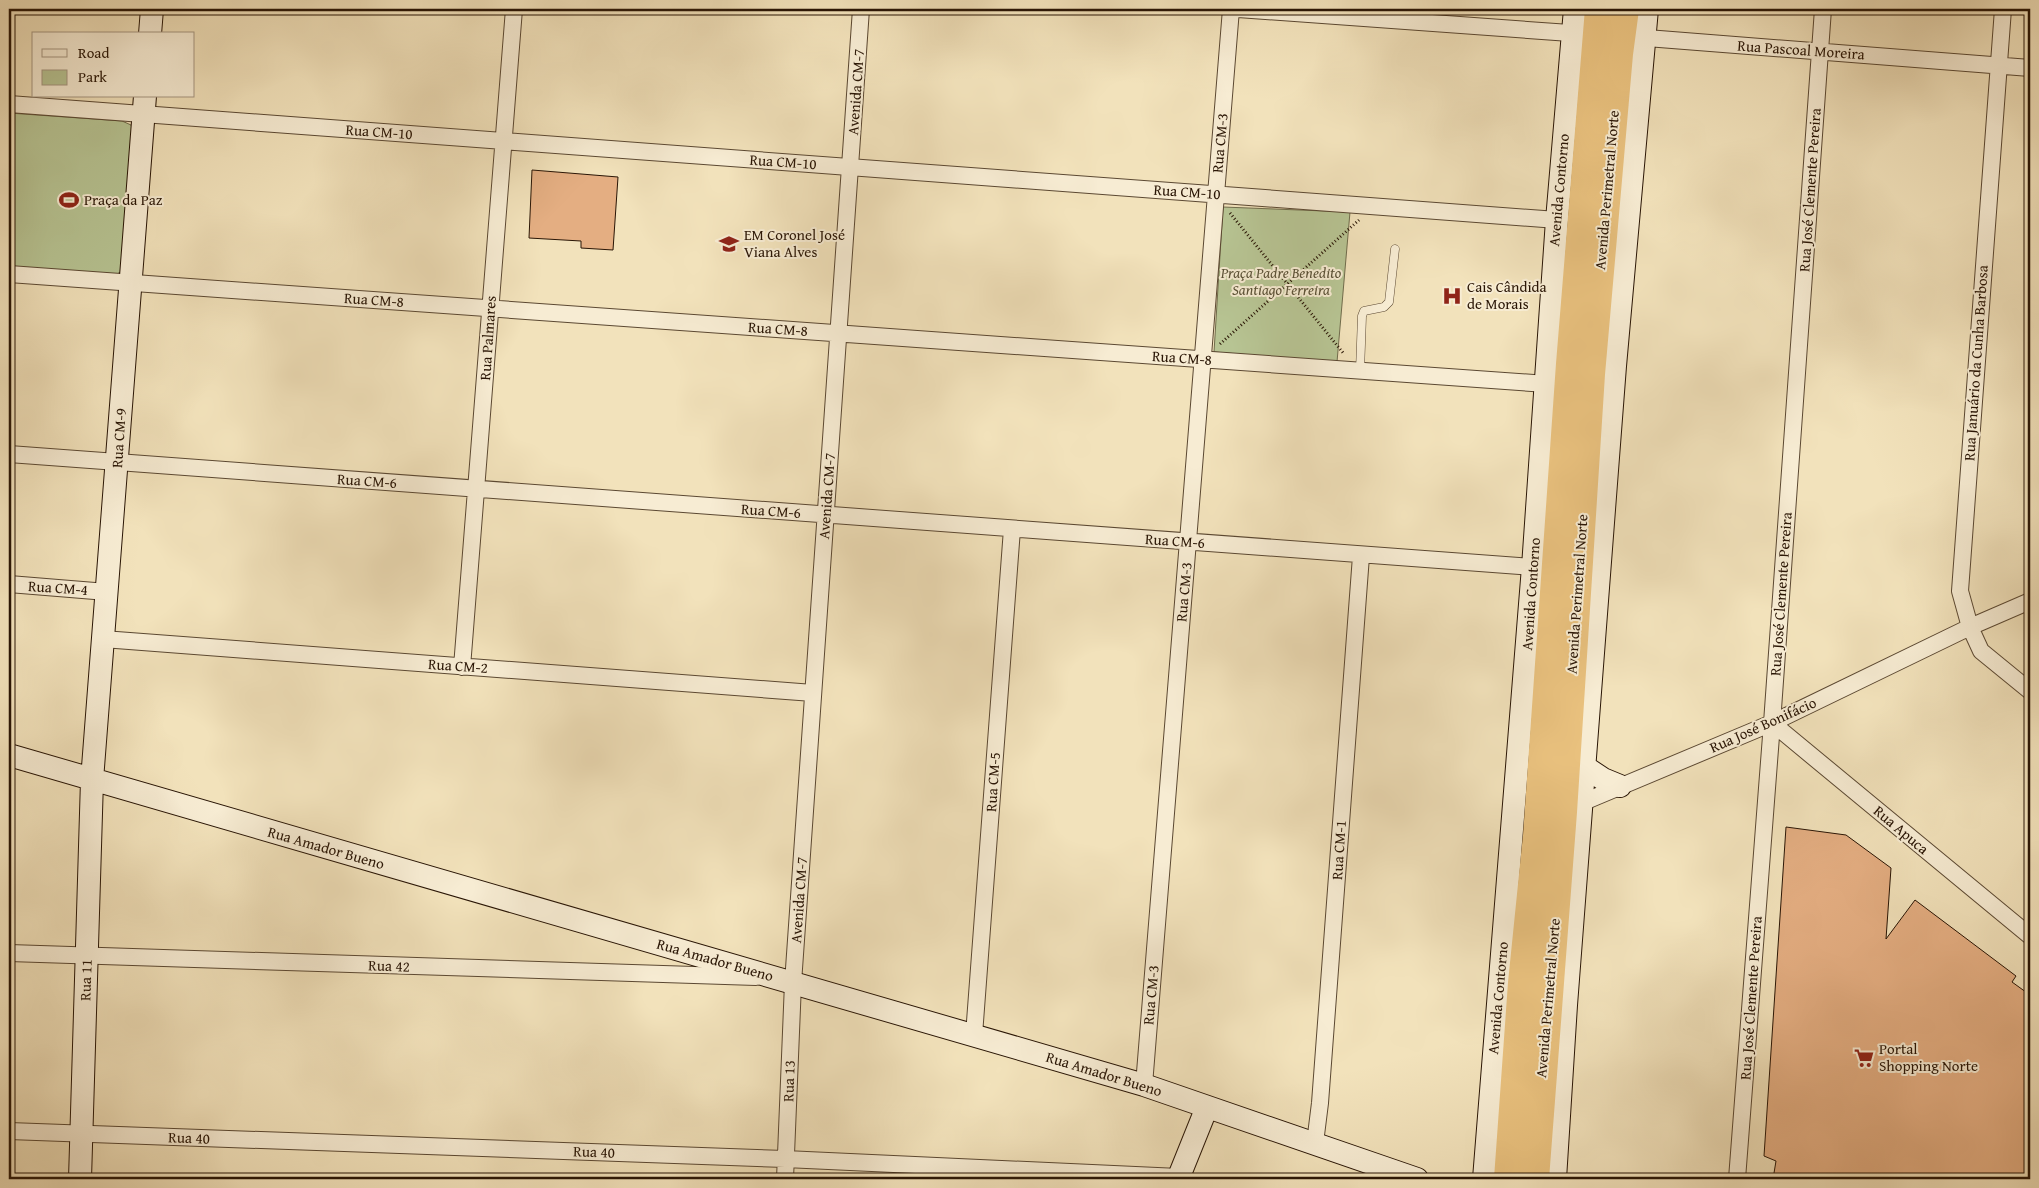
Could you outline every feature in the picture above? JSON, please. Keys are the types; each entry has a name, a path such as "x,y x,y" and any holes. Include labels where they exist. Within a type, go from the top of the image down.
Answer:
{"highway":[{"name":"Avenida Perimetral Norte","path":"1508,1179 1522,984 1537,836 1570,359 1606,30 1625,9"},
{"name":"Avenida Perimetral Norte","path":"1534,1179 1573,807 1606,30"}],"street":[{"path":"150,32 152,9"},
{"name":"Rua Palmares","path":"462,667 514,9"},
{"name":"Avenida CM-7","path":"793,983 861,9"},
{"name":"Rua CM-3","path":"1144,1085 1231,9"},
{"name":"Rua Pascoal Moreira","path":"1238,9 1606,30 1819,51 2030,68"},
{"name":"Avenida Contorno","path":"1575,9 1606,30"},
{"name":"Avenida Contorno","path":"1484,1179 1499,970 1510,866 1534,567 1557,220 1606,30 1647,9"},
{"name":"Rua José Clemente Pereira","path":"1737,1179 1823,9"},
{"name":"Rua Januário da Cunha Barbosa","path":"2003,9 1960,591 1970,627 1981,651 2030,691"},
{"name":"Avenida Contorno","path":"1555,1179 1566,1005 1573,807 1585,767 1615,366 1606,30"},
{"name":"Rua CM-10","path":"9,104 144,105 503,141 1373,208 1557,220"},
{"name":"Rua CM-9","path":"92,780 144,105"},
{"name":"Rua CM-8","path":"9,274 1547,384"},
{"name":"Rua CM-6","path":"9,454 1361,556 1534,567"},
{"name":"Rua CM-5","path":"974,1035 1012,529"},
{"name":"Rua CM-1","path":"1315,1143 1320,1103 1361,556"},
{"name":"Rua CM-4","path":"9,584 107,592"},
{"name":"Rua José Bonifácio","path":"1510,866 1537,836 1573,807 1772,723 1970,627 2030,601"},
{"name":"Rua CM-2","path":"103,639 813,694"},
{"name":"Rua Apuca","path":"1772,723 2030,936"},
{"name":"Rua Amador Bueno","path":"13,761 92,780 1144,1085 1417,1179"},
{"path":"1585,767 1603,779 1620,786"},
{"name":"Rua 11","path":"80,1179 92,780"},
{"name":"Rua 42","path":"9,953 738,978 769,976"},
{"name":"Rua 13","path":"785,1179 793,983"},
{"path":"1178,1178 1207,1107"},
{"name":"Rua 40","path":"9,1132 785,1159 1178,1178"}],"lane":[{"path":"1359,371 1362,316 1364,311 1384,307 1389,302 1395,249"}],"path":[{"path":"1216,195 1359,371"},
{"path":"1202,360 1373,208"}],"green space":[{"name":"Praça da Paz","path":"9,113 122,121 131,125 134,134 122,271 117,274 9,267"},
{"name":"Praça Padre Benedito Santiago Ferreira","path":"1223,207 1350,212 1337,362 1214,352"}],"building":[{"path":"532,170 618,177 613,250 581,248 581,241 529,238"},
{"path":"1786,827 1846,835 1891,868 1886,939 1915,900 2016,976 2012,982 2030,995 2030,1179 1773,1179 1776,1161 1764,1156"}],"place":[{"name":"Praça da Paz","path":"69,200"},
{"name":"EM Coronel José Viana Alves","path":"729,244"},
{"name":"Cais Cândida de Morais","path":"1452,296"},
{"name":"Portal Shopping Norte","path":"1864,1058"}]}
